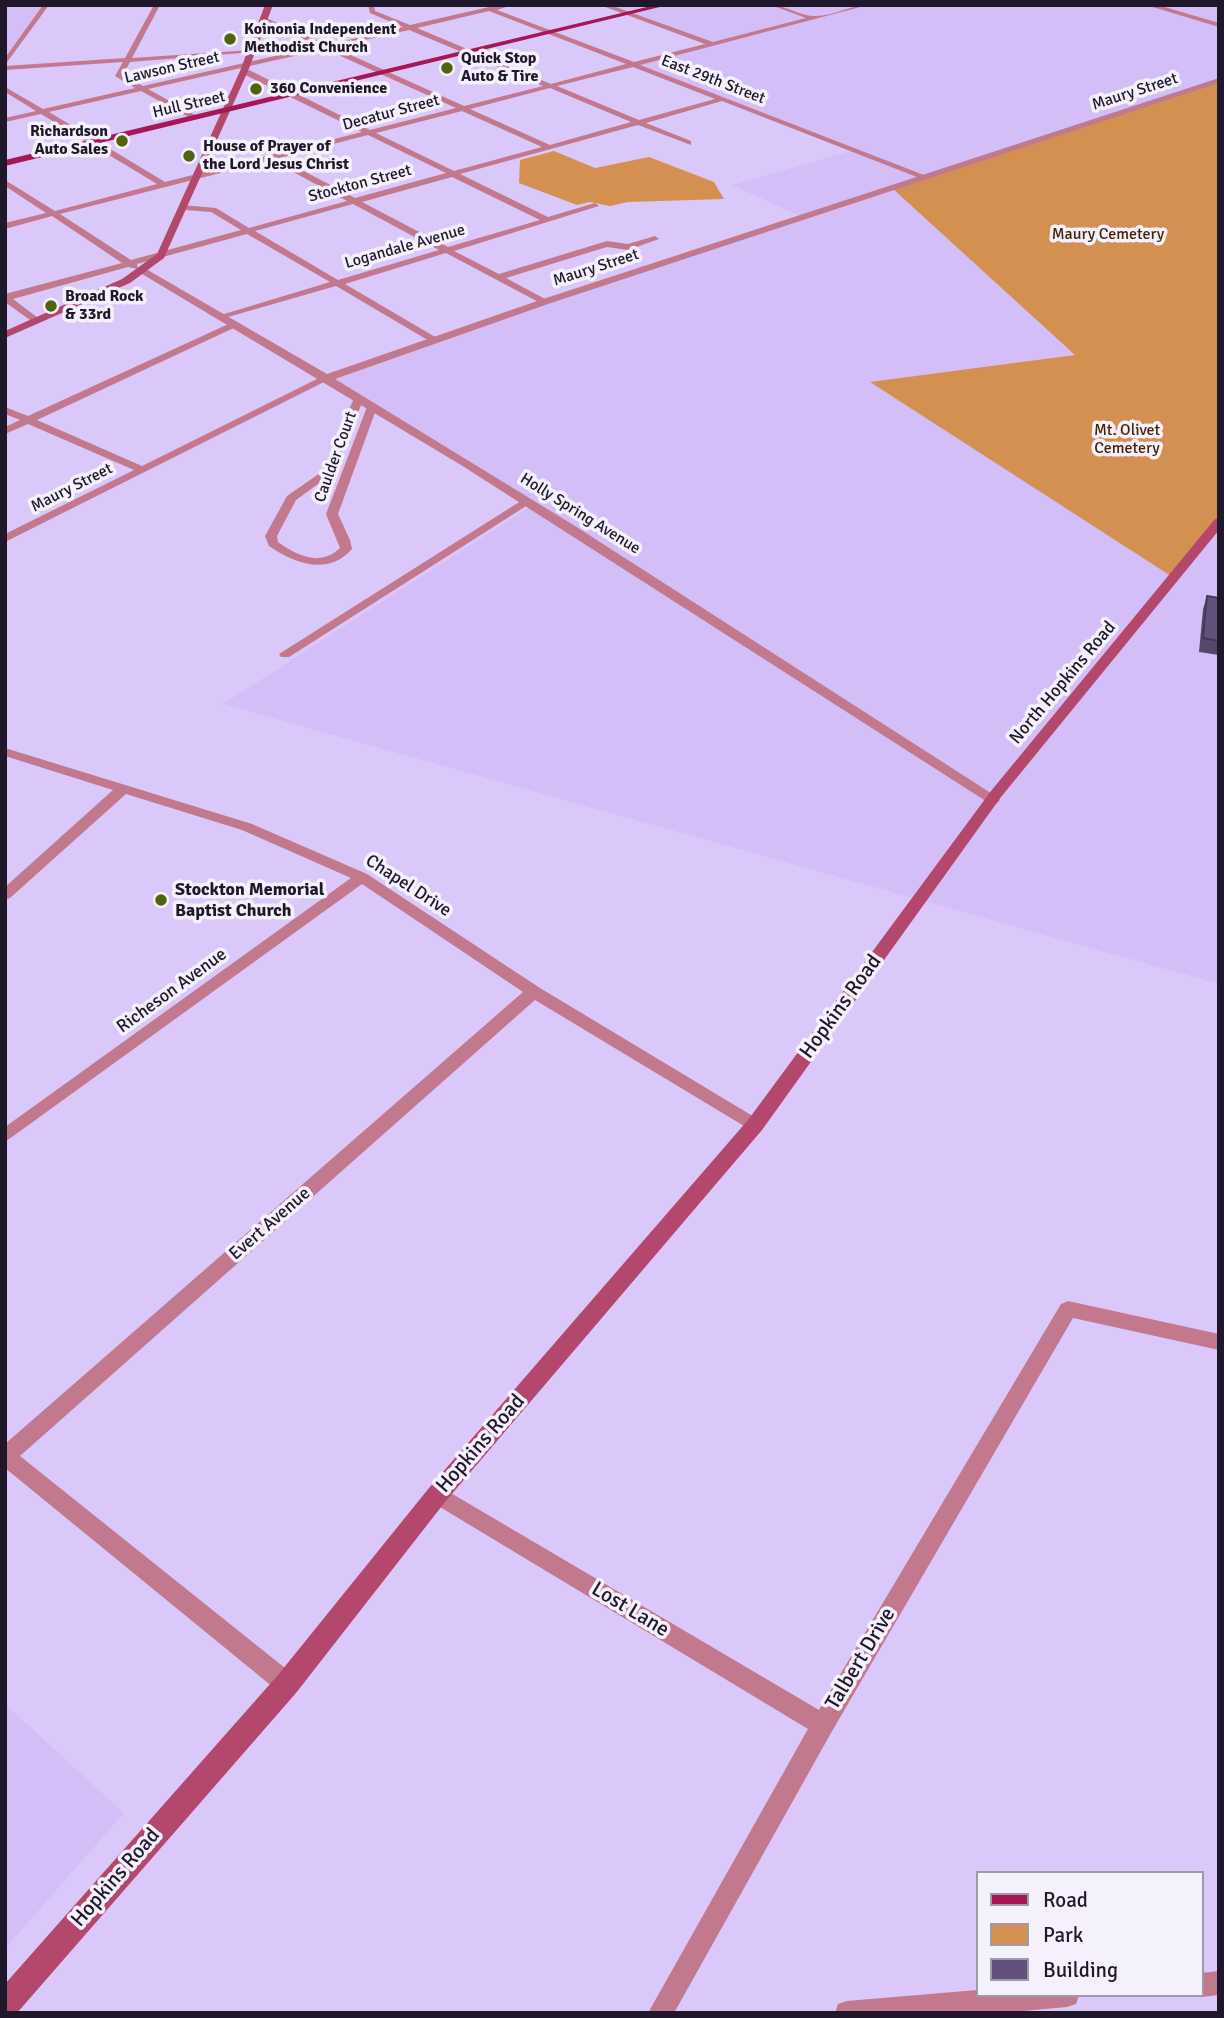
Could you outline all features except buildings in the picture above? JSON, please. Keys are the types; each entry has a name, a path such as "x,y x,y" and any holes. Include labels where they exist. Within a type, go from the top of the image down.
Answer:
{"main road":[{"path":"5,335 142,271 163,253 245,68 269,5"},
{"name":"Hull Street","path":"5,163 665,5"},
{"name":"North Hopkins Road","path":"940,870 992,800 1219,522"},
{"name":"Hopkins Road","path":"5,2005 287,1684 438,1495 755,1125 940,870"}],"street":[{"path":"5,66 46,5"},
{"path":"157,5 119,76 194,118"},
{"path":"371,5 372,12 688,143"},
{"name":"East 29th Street","path":"481,5 925,177"},
{"name":"Lawson Street","path":"5,120 245,68 490,7 509,5"},
{"path":"603,5 712,44"},
{"path":"774,5 813,18"},
{"name":"Decatur Street","path":"5,226 865,5"},
{"path":"1149,5 1219,25"},
{"path":"264,19 551,148"},
{"path":"5,66 251,52"},
{"path":"245,68 547,220"},
{"name":"Maury Street","path":"5,539 327,378 544,302 1219,80"},
{"path":"5,89 164,185"},
{"name":"Stockton Street","path":"6,297 723,99"},
{"path":"273,158 544,302"},
{"path":"5,182 142,271"},
{"name":"Logandale Avenue","path":"5,431 229,320 338,283 594,206"},
{"path":"185,207 213,210 434,340"},
{"path":"497,278 607,244 628,247 655,239"},
{"name":"Holly Spring Avenue","path":"142,271 327,378 528,501 992,800"},
{"path":"6,297 37,321"},
{"name":"Caulder Court","path":"359,398 328,473 291,498 271,536 273,544 298,560 328,561 346,550 346,541 332,522 332,514 372,407"},
{"path":"5,410 142,470"},
{"path":"285,654 528,501"},
{"name":"Chapel Drive","path":"5,752 247,827 362,877 534,992 755,1125"},
{"path":"5,895 124,788"},
{"name":"Richeson Avenue","path":"5,1136 362,877"},
{"name":"Evert Avenue","path":"6,1456 534,992"},
{"name":"Talbert Drive","path":"660,2013 823,1725 1068,1309 1219,1342"},
{"path":"6,1456 287,1684"},
{"name":"Lost Lane","path":"438,1495 823,1725"},
{"path":"847,2013 1043,1997"}],"shaded area":[{"path":"5,5 46,5 5,63"},
{"path":"605,5 1219,5 1219,81 1076,355 871,383 1219,525 1219,984 223,704 533,505 325,379 804,218 732,185 854,150 634,65 709,45"},
{"path":"5,1704 124,1813 5,1949"}],"green space":[{"path":"1219,81 1219,525 1174,578 870,382 1075,355 892,188"},
{"path":"554,151 595,168 649,157 714,182 724,199 628,202 610,206 590,202 577,205 519,183 520,160"}],"place":[{"name":"Koinonia Independent Methodist Church","path":"230,39"},
{"name":"Quick Stop Auto & Tire","path":"447,68"},
{"name":"360 Convenience","path":"256,89"},
{"name":"Richardson Auto Sales","path":"122,141"},
{"name":"House of Prayer of the Lord Jesus Christ","path":"189,156"},
{"name":"Broad Rock & 33rd","path":"51,306"},
{"name":"Stockton Memorial Baptist Church","path":"161,900"}],"park label":[{"name":"Maury Cemetery","path":"1108,235"},
{"name":"Mt. Olivet Cemetery","path":"1127,440"}]}
